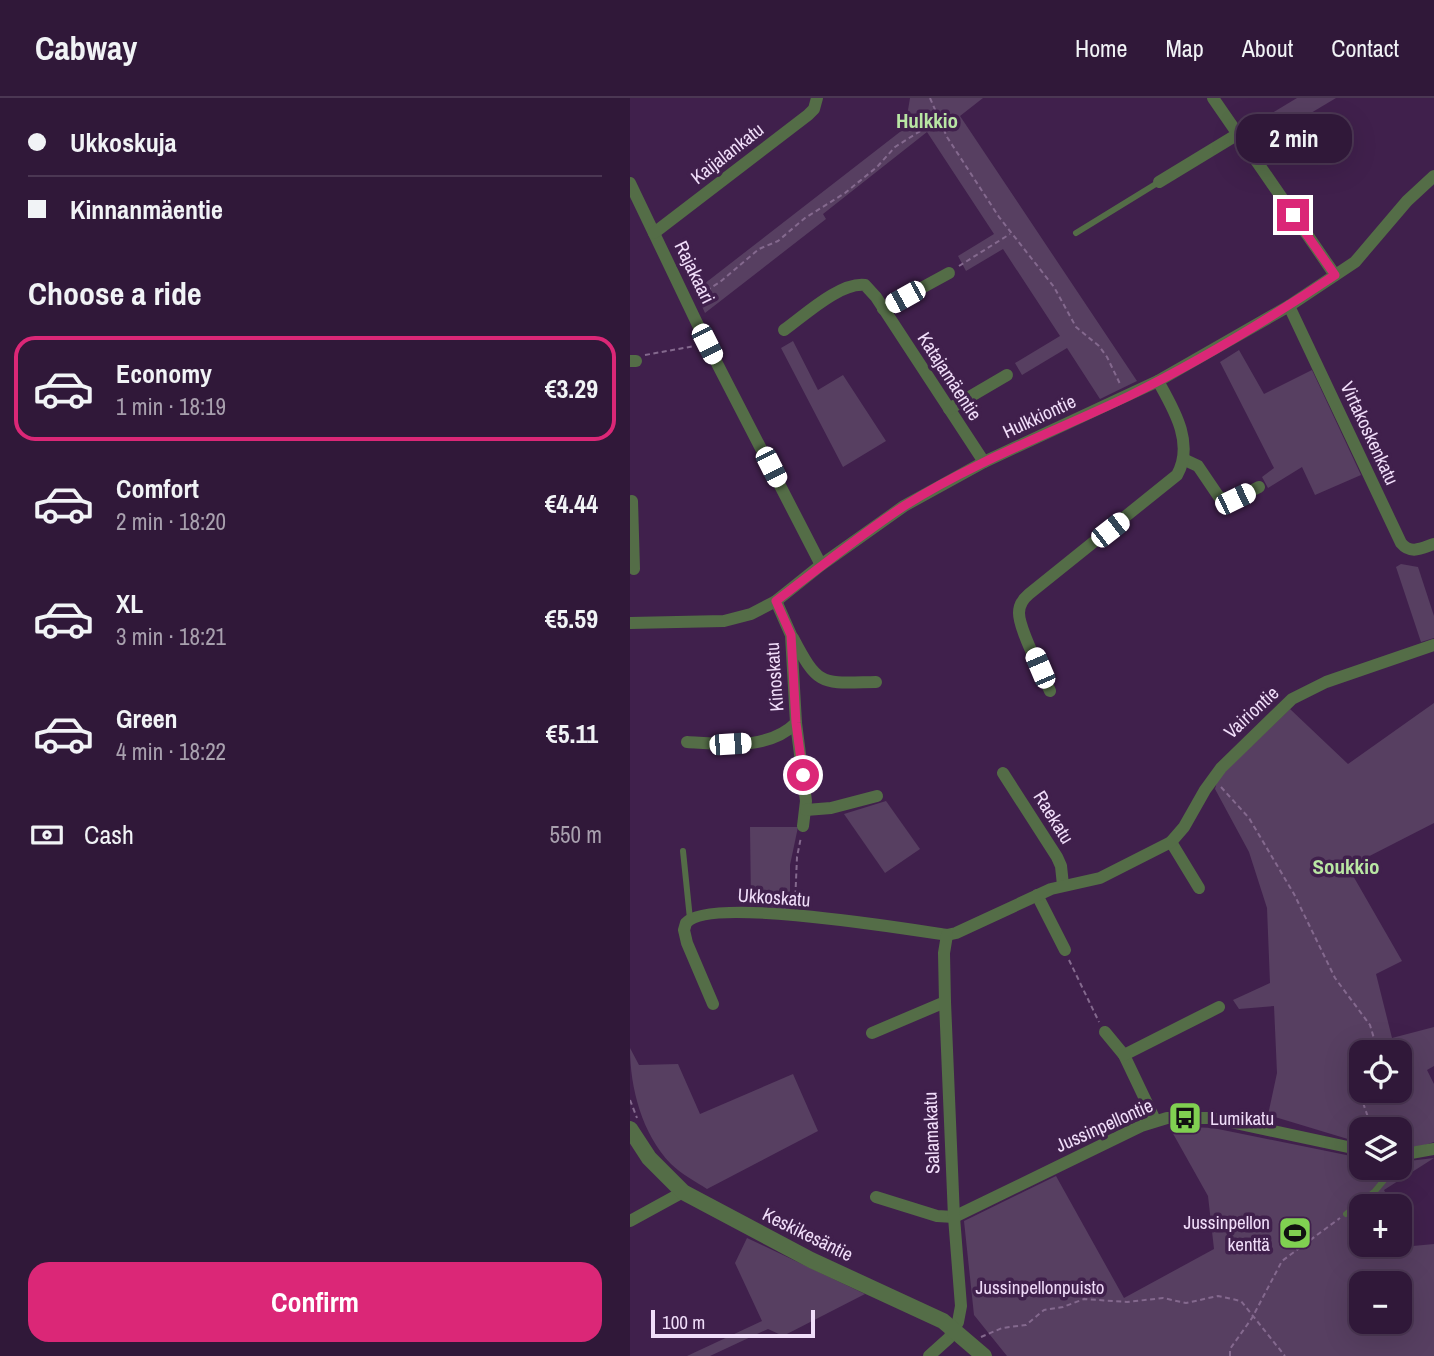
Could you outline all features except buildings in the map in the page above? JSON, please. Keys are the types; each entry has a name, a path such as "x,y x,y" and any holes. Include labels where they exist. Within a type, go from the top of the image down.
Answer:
{"street":[{"name":"Kaijalankatu","path":"654,233 808,115 814,109 817,98"},
{"path":"1213,98 1335,275"},
{"path":"1159,181 1238,134"},
{"name":"Hulkkiontie","path":"630,623 724,621 751,614 776,601 904,506 984,462 1158,381 1289,306 1355,262 1407,201 1434,176"},
{"name":"Rajakaari","path":"630,183 707,344 821,565"},
{"path":"883,309 949,273"},
{"name":"Katajamäentie","path":"784,330 841,290 856,284 865,285 984,462"},
{"name":"Virtakoskenkatu","path":"1289,306 1401,543 1409,550 1434,544"},
{"path":"949,409 1007,375"},
{"path":"1050,691 1020,623 1023,600 1171,481 1181,467 1183,441 1178,420 1158,381"},
{"path":"1183,459 1198,467 1215,492 1224,499 1235,499 1259,487"},
{"path":"634,569 636,501"},
{"name":"Kinoskatu","path":"687,742 730,744 766,740 779,736 796,723 791,635 776,601"},
{"path":"791,635 809,668 817,676 840,682 876,682"},
{"name":"Vairiontie","path":"1171,842 1184,827 1213,778 1280,708 1302,692 1434,645"},
{"path":"796,723 806,810 803,827"},
{"name":"Raekatu","path":"1003,773 1057,857 1063,885"},
{"path":"806,810 831,808 877,796"},
{"path":"947,935 1063,885 1100,878 1171,842 1199,888"},
{"path":"1037,895 1065,950"},
{"name":"Ukkoskatu","path":"690,919 701,915 742,912 947,935"},
{"path":"690,919 684,930 685,936 713,1004"},
{"name":"Salamakatu","path":"947,935 944,953 945,1002 954,1217 961,1306 955,1328"},
{"path":"872,1033 945,1002"},
{"path":"1124,1055 1219,1007"},
{"path":"1105,1032 1124,1055 1154,1120"},
{"name":"Jussinpellontie","path":"954,1217 1154,1120 1183,1116 1212,1118 1349,1147"},
{"name":"Keskikesäntie","path":"634,1126 649,1158 683,1192 811,1260 930,1314 955,1328 984,1356"},
{"path":"1412,1153 1434,1149"},
{"path":"630,1221 683,1192"},
{"path":"876,1197 937,1216 954,1217"},
{"path":"929,1356 949,1338 955,1328"}],"lane":[{"path":"1076,233 1159,181"},
{"path":"683,851 690,919"},
{"path":"1346,1214 1375,1191 1384,1180"}],"path":[{"path":"930,98 941,126 1011,234 1054,287 1076,327 1099,346 1107,357 1126,397"},
{"path":"688,303 720,282 759,249 778,241 805,218 845,193 877,167 895,147 925,128 941,126"},
{"path":"949,273 1011,234"},
{"path":"633,361 644,355 707,344"},
{"path":"1213,778 1249,818 1294,894 1335,978 1370,1025 1374,1040"},
{"path":"795,916 797,857 803,827"},
{"path":"1065,950 1105,1032"},
{"path":"630,1100 634,1126"},
{"path":"1230,1356 1230,1349 1252,1318 1282,1261 1346,1214"},
{"path":"975,1330 981,1337 1002,1328 1026,1325 1044,1310 1063,1307 1084,1299 1127,1302 1163,1298 1186,1303 1219,1296 1241,1301 1285,1356"}],"green space":[{"path":"910,98 983,98 960,116 1137,381 1100,399 1067,348 1022,375 1015,363 1060,336 1003,249 966,271 958,256 994,234 927,132 823,214 826,219 705,313 695,291 905,128"},
{"path":"1297,98 1336,98 1259,144 1247,128"},
{"path":"793,341 818,390 843,375 886,441 843,467 781,348"},
{"path":"1239,350 1264,394 1312,370 1361,475 1315,495 1302,467 1268,488 1262,477 1274,468 1220,362"},
{"path":"1401,564 1418,567 1434,616 1434,638 1421,642 1396,567"},
{"path":"1434,703 1434,823 1348,867 1402,961 1376,974 1392,1038 1434,1027 1434,1066 1427,1070 1434,1084 1434,1142 1422,1146 1412,1147 1412,1117 1349,1117 1349,1139 1268,1115 1277,1073 1274,1006 1239,1009 1233,1000 1270,983 1267,908 1249,852 1215,789 1218,778 1290,709 1348,764"},
{"path":"886,801 920,849 885,873 844,814"},
{"path":"750,827 798,827 790,865 790,910 751,904"},
{"path":"630,1048 639,1065 678,1064 700,1114 793,1074 818,1131 707,1189 675,1168 652,1139 635,1094"},
{"name":"Jussinpellonpuisto","path":"1213,1128 1349,1156 1349,1180 1400,1180 1384,1190 1386,1194 1349,1194 1349,1257 1412,1257 1412,1244 1434,1244 1434,1356 1007,1356 974,1315 964,1221 1056,1176 1124,1298 1214,1249 1208,1196 1171,1130"},
{"name":"Jussinpellonpuisto","path":"1434,1158 1412,1172 1412,1161"},
{"path":"747,1238 865,1294 783,1336 768,1329 710,1356 687,1356 762,1321 735,1263"}],"place":[{"name":"Lumikatu","path":"1185,1118"},
{"name":"Jussinpellon kenttä","path":"1295,1233"}],"district":[{"name":"Hulkkio","path":"927,121"},
{"name":"Soukkio","path":"1346,867"}],"route":[{"path":"803,775 796,723 791,635 776,601 904,506 984,462 1158,381 1289,306 1335,275 1293,215"}]}
